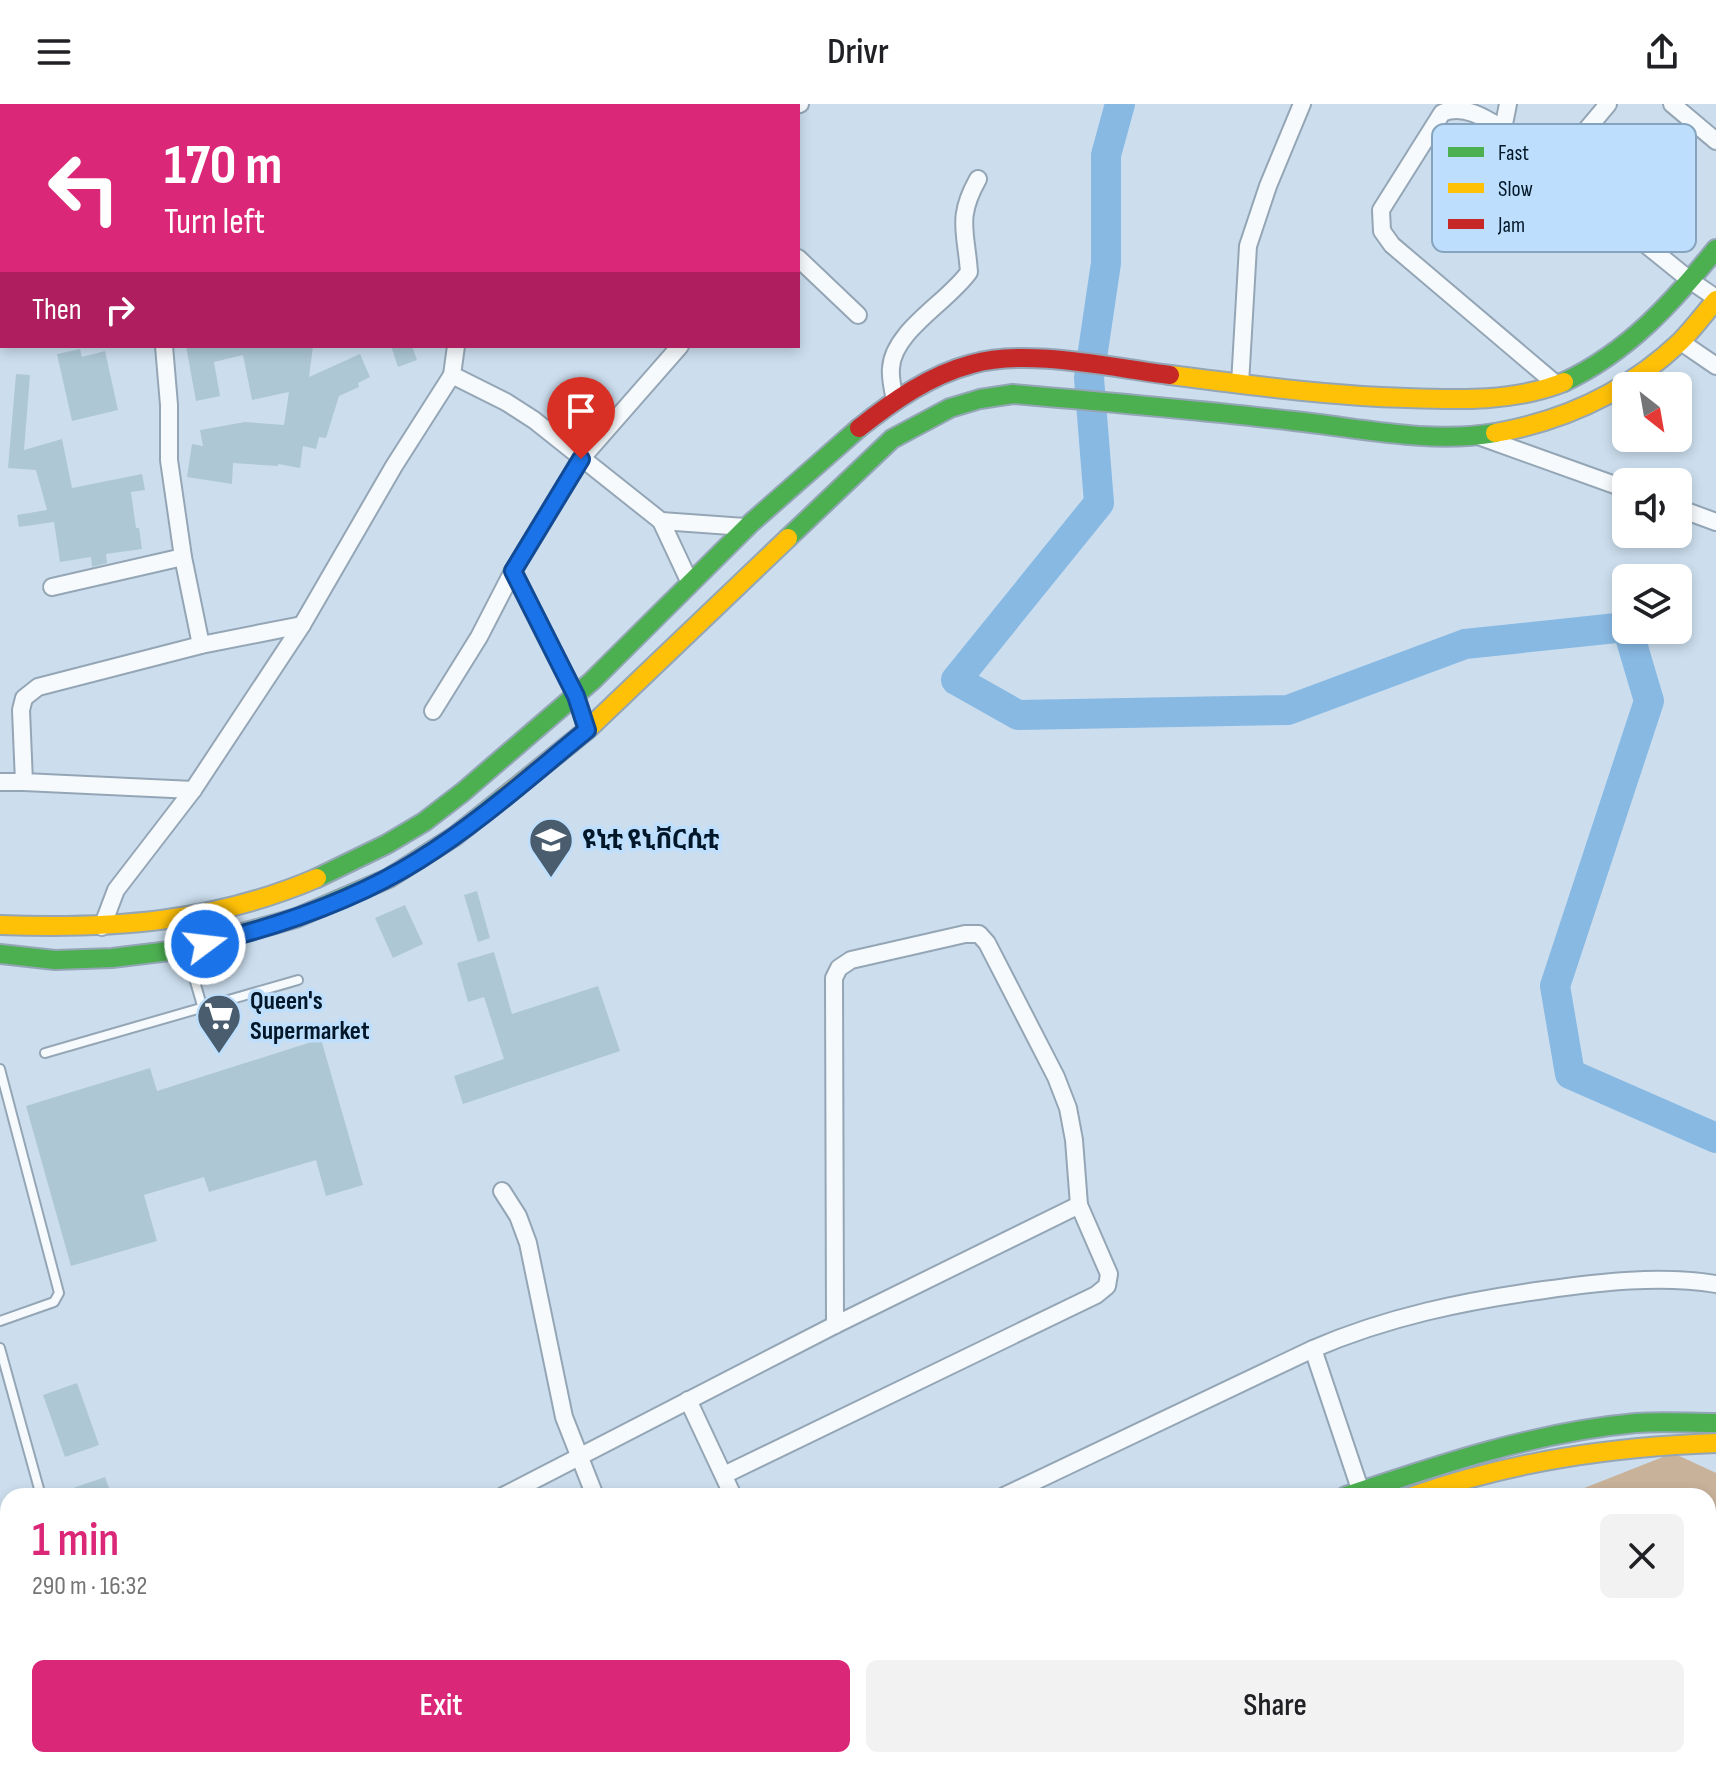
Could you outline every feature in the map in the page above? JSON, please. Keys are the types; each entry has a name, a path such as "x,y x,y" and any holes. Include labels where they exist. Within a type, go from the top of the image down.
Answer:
{"main road":[{"path":"0,925 102,927 240,904 334,871 426,821 576,696 745,527 895,400 927,380 962,366 1024,358 1381,398 1459,400 1509,396 1557,385 1587,371 1634,338 1657,320 1716,249"},
{"path":"0,954 55,960 112,958 186,949 296,918 389,878 455,836 587,730 892,439 942,409 984,396 1013,394 1347,426 1407,436 1478,436 1550,421 1615,391 1681,342 1716,299"},
{"path":"1509,396 1522,428"},
{"path":"1368,1488 1467,1455 1518,1442 1637,1423 1716,1423"},
{"path":"1433,1488 1590,1451 1716,1443"}],"street":[{"path":"1240,384 1248,246 1268,186 1302,104"},
{"path":"1504,124 1508,104"},
{"path":"1591,124 1608,104"},
{"path":"1672,104 1696,124"},
{"path":"1435,124 1442,113 1460,105 1495,124"},
{"path":"1696,124 1716,141"},
{"path":"1432,129 1381,210 1382,231 1392,245 1557,385"},
{"path":"895,400 891,365 898,347 919,321 960,285 969,272 962,226 963,211 978,179"},
{"path":"1654,252 1716,299"},
{"path":"800,260 858,315"},
{"path":"1681,342 1716,366"},
{"path":"164,348 169,460 183,557 201,645"},
{"path":"102,927 116,890 193,790 302,625 394,466 452,375 456,348"},
{"path":"433,711 581,459 678,348"},
{"path":"452,375 516,408 661,521 690,583"},
{"path":"1478,436 1612,484"},
{"path":"1692,513 1716,522"},
{"path":"661,521 745,527"},
{"path":"52,587 183,557"},
{"path":"513,571 576,696 587,730"},
{"path":"24,782 21,710 24,698 38,687 201,645 302,625"},
{"path":"0,782 193,790"},
{"path":"724,1475 1096,1295 1107,1286 1109,1274 1079,1205 1068,1108 1056,1077 994,956 979,934 965,934 851,960 839,968 834,978 835,1325"},
{"path":"502,1191 518,1216 528,1243 564,1417 592,1488"},
{"path":"518,1488 835,1325 1079,1205"},
{"path":"1021,1488 1313,1349 1356,1330 1400,1317 1483,1299 1612,1282 1659,1280 1716,1284"},
{"path":"1313,1349 1352,1488"},
{"path":"688,1400 730,1488"}],"lane":[{"path":"186,949 203,1009"},
{"path":"45,1053 298,980"},
{"path":"0,1069 59,1293 54,1302 0,1321"},
{"path":"0,1348 39,1488"}],"shaded area":[{"path":"1673,1453 1716,1473 1716,1488 1584,1488"}],"building":[{"path":"186,348 313,348 309,377 360,354 370,377 358,383 359,387 339,396 326,438 319,437 316,449 303,446 300,468 233,463 232,484 187,477 192,444 203,446 200,430 245,422 284,425 289,392 252,400 243,355 214,362 220,396 196,401"},
{"path":"392,348 413,348 417,360 398,367"},
{"path":"80,349 82,357 105,351 118,410 72,421 57,354"},
{"path":"16,374 30,375 24,450 62,439 72,488 142,474 145,490 131,492 142,549 106,554 107,563 92,567 91,557 60,562 54,522 19,527 17,515 47,510 36,470 8,468"},
{"path":"477,891 490,938 478,942 464,895"},
{"path":"405,905 423,944 393,958 375,918"},
{"path":"494,952 512,1014 598,986 620,1051 463,1104 454,1076 504,1059 484,997 468,1002 457,963"},
{"path":"321,1039 363,1185 326,1196 316,1160 209,1192 204,1177 144,1195 157,1241 71,1266 26,1106 150,1068 157,1091"},
{"path":"77,1383 99,1445 65,1457 43,1395"},
{"path":"105,1477 109,1488 73,1488"}],"waterway":[{"path":"1120,104 1106,155 1106,263 1089,378 1099,503 956,680 1018,715 1288,710 1465,644 1612,628"},
{"path":"1632,644 1649,701 1555,986 1570,1074 1716,1138"}],"traffic: fast":[{"path":"1564,382 1629,341 1683,288 1716,249"},
{"path":"788,538 892,439 950,408 1013,394 1224,413 1394,434 1444,437 1495,433"},
{"path":"317,878 387,844 424,822 463,792 592,681 751,523 859,428"},
{"path":"0,954 55,960 112,958 186,949 296,918 389,878 455,836 504,797"},
{"path":"1370,1488 1453,1461 1599,1427 1636,1423 1716,1423"}],"traffic: slow":[{"path":"1495,433 1546,421 1617,389 1680,342 1716,300"},
{"path":"1170,375 1318,392 1447,399 1506,396 1564,382"},
{"path":"504,797 587,730 788,538"},
{"path":"0,925 82,926 161,920 239,905 317,878"},
{"path":"1438,1488 1563,1458 1639,1448 1716,1443"}],"traffic: jam":[{"path":"859,428 927,382 956,369 994,360 1070,361 1170,375"}],"place":[{"name":"ዩኒቲ ዩኒቨርሲቲ","path":"551,879"},
{"name":"Queen's Supermarket","path":"219,1055"}],"route":[{"path":"205,944 296,918 389,878 455,836 587,730 576,696 513,571 581,459"}]}
